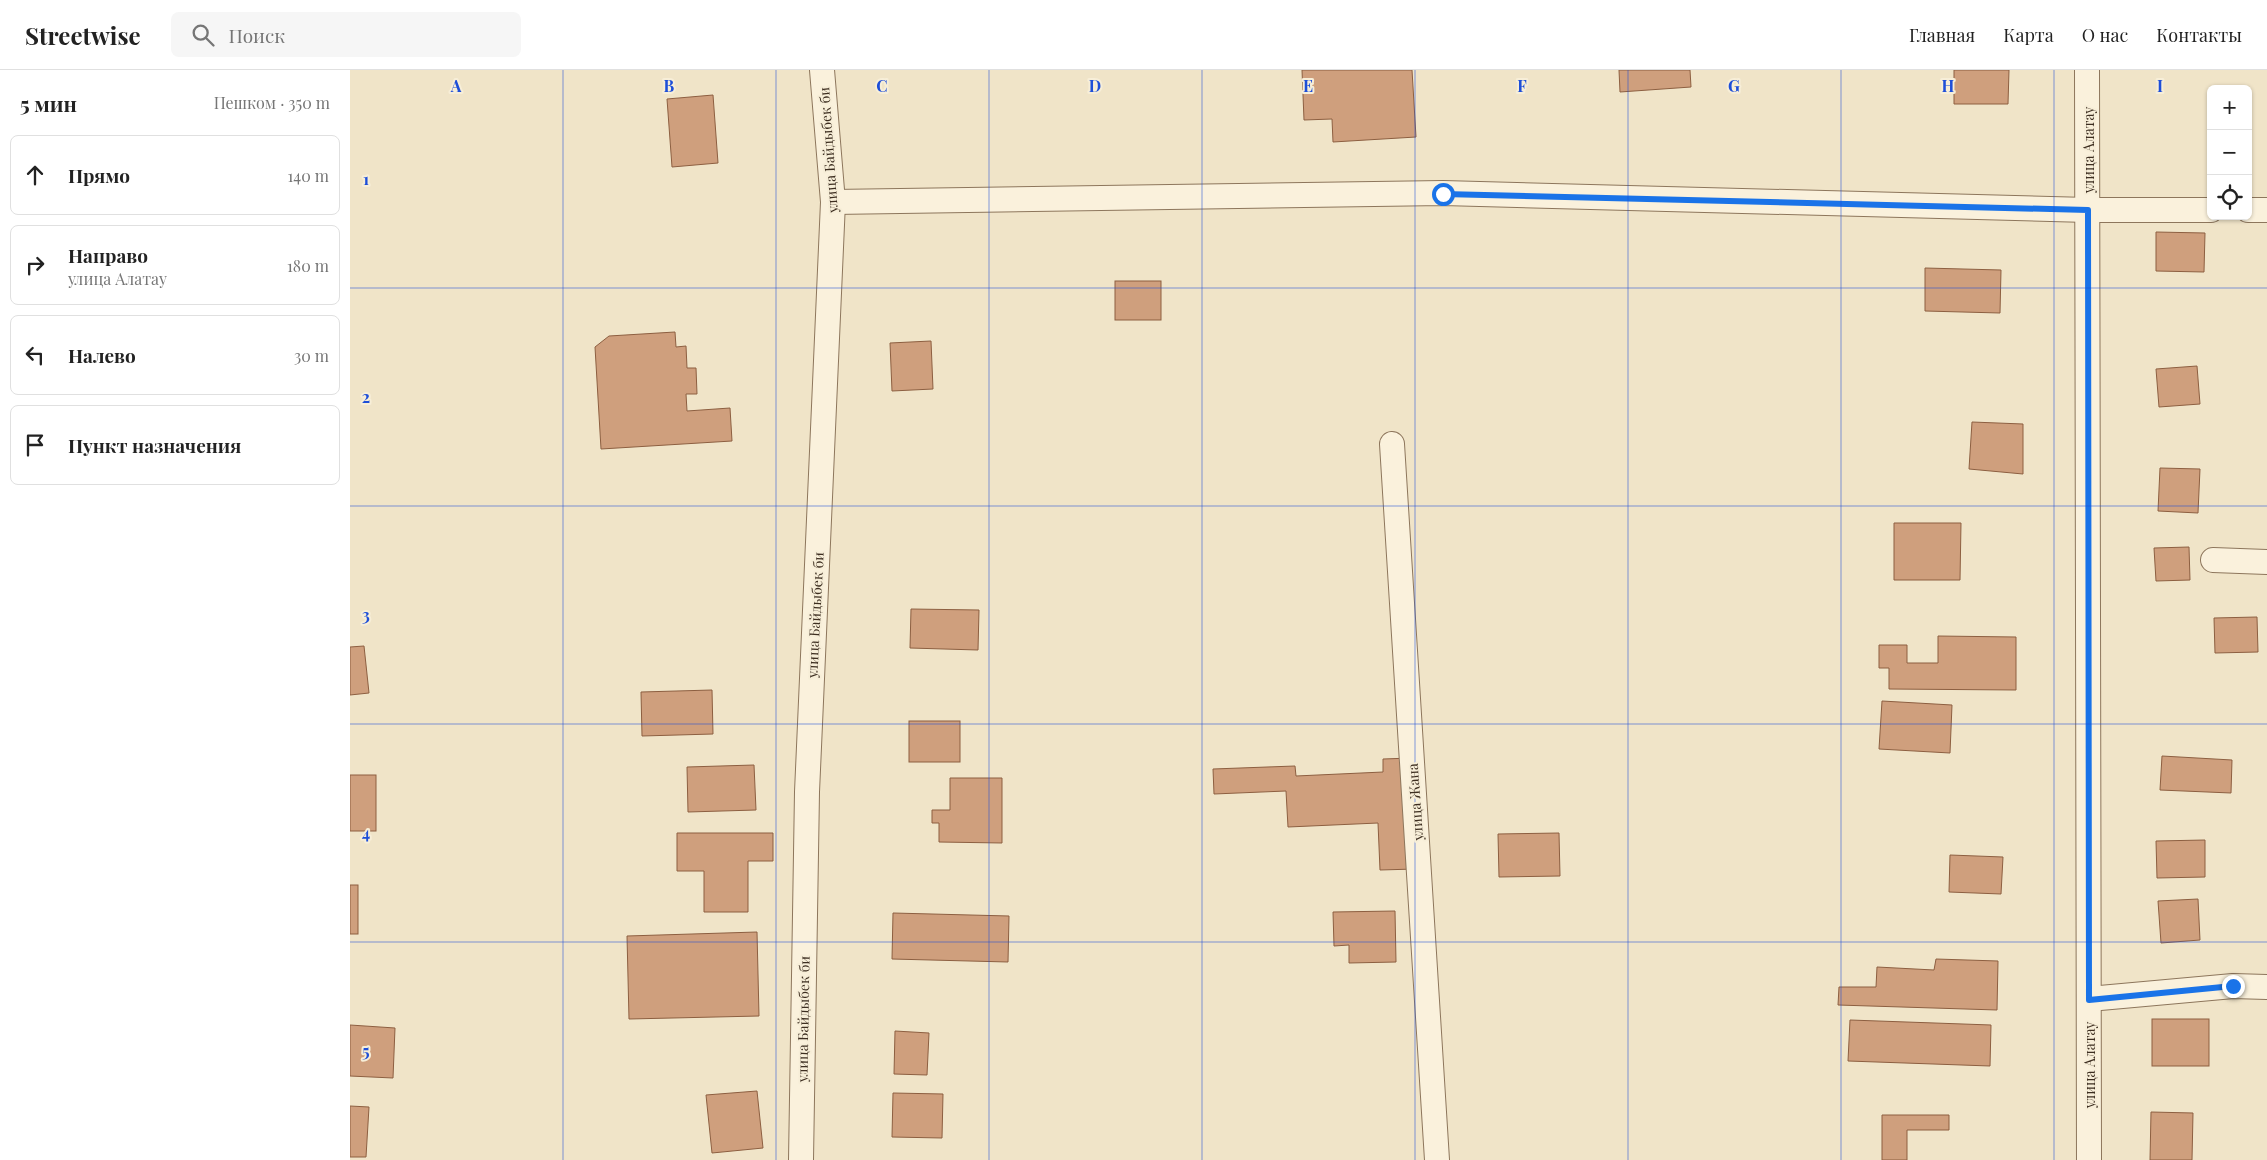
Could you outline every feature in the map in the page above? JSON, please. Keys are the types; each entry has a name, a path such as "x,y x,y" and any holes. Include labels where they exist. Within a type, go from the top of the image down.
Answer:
{"street":[{"name":"улица Байдыбек би","path":"801,1160 807,792 834,202 822,70"},
{"name":"улица Алатау","path":"2087,70 2089,1160"},
{"path":"834,202 1443,194 2088,210 2207,210"},
{"path":"2252,210 2267,210"},
{"name":"улица Жана","path":"1392,444 1437,1160"},
{"path":"2213,560 2267,562"},
{"path":"2089,1000 2233,986 2267,988"}],"building":[{"path":"1302,70 1412,70 1416,137 1333,142 1332,119 1304,120"},
{"path":"1619,70 1690,70 1691,87 1620,92"},
{"path":"1954,70 2009,70 2008,104 1954,104"},
{"path":"713,95 718,163 672,167 667,99"},
{"path":"2156,232 2205,233 2204,272 2156,271"},
{"path":"1925,268 2001,270 2000,313 1925,311"},
{"path":"1115,281 1161,281 1161,320 1115,320"},
{"path":"675,332 676,347 686,346 687,368 696,368 697,394 686,394 687,411 730,408 732,441 601,449 595,347 609,336"},
{"path":"931,341 933,389 892,391 890,343"},
{"path":"2197,366 2200,404 2159,407 2156,369"},
{"path":"1972,422 2023,424 2023,474 1969,469"},
{"path":"2160,468 2200,469 2198,513 2158,511"},
{"path":"1894,523 1961,523 1960,580 1894,580"},
{"path":"2189,547 2190,580 2156,581 2154,548"},
{"path":"911,609 979,610 978,650 910,648"},
{"path":"2257,617 2258,652 2215,653 2214,618"},
{"path":"1938,636 2016,637 2016,690 1889,689 1889,668 1879,668 1879,645 1907,645 1907,663 1938,663"},
{"path":"364,646 369,693 350,695 350,647"},
{"path":"712,690 713,734 642,736 641,692"},
{"path":"1882,701 1952,705 1950,753 1879,749"},
{"path":"909,721 960,721 960,762 909,762"},
{"path":"2162,756 2232,760 2231,793 2160,790"},
{"path":"1411,758 1415,869 1380,870 1378,823 1288,827 1286,791 1214,794 1213,769 1295,766 1296,776 1383,772 1383,759"},
{"path":"754,765 756,810 688,812 687,767"},
{"path":"350,775 376,775 376,831 350,831"},
{"path":"950,778 1002,778 1002,843 939,842 939,823 932,823 932,810 950,810"},
{"path":"677,833 773,833 773,861 748,861 748,912 704,912 704,871 677,871"},
{"path":"1559,833 1560,876 1499,877 1498,834"},
{"path":"2205,840 2205,877 2157,878 2156,841"},
{"path":"1950,855 2003,857 2001,894 1949,892"},
{"path":"350,885 358,885 358,934 350,934"},
{"path":"2198,899 2200,940 2161,943 2158,901"},
{"path":"1395,911 1396,962 1349,963 1349,945 1334,946 1333,912"},
{"path":"893,913 1009,916 1008,962 892,959"},
{"path":"757,932 759,1016 629,1019 627,936"},
{"path":"1936,959 1998,961 1997,1010 1838,1005 1839,987 1876,987 1877,967 1934,970"},
{"path":"2152,1019 2209,1019 2209,1066 2152,1066"},
{"path":"1850,1020 1991,1025 1990,1066 1848,1061"},
{"path":"350,1025 395,1028 393,1078 350,1076"},
{"path":"895,1031 929,1033 927,1075 894,1074"},
{"path":"757,1091 763,1148 712,1153 706,1095"},
{"path":"893,1093 943,1094 942,1138 892,1137"},
{"path":"350,1106 369,1107 366,1157 350,1157"},
{"path":"2151,1112 2193,1113 2192,1160 2150,1160"},
{"path":"1882,1115 1949,1115 1949,1130 1907,1130 1907,1160 1882,1160"}],"route":[{"path":"1443,194 2088,210 2089,1000 2233,986"}]}
